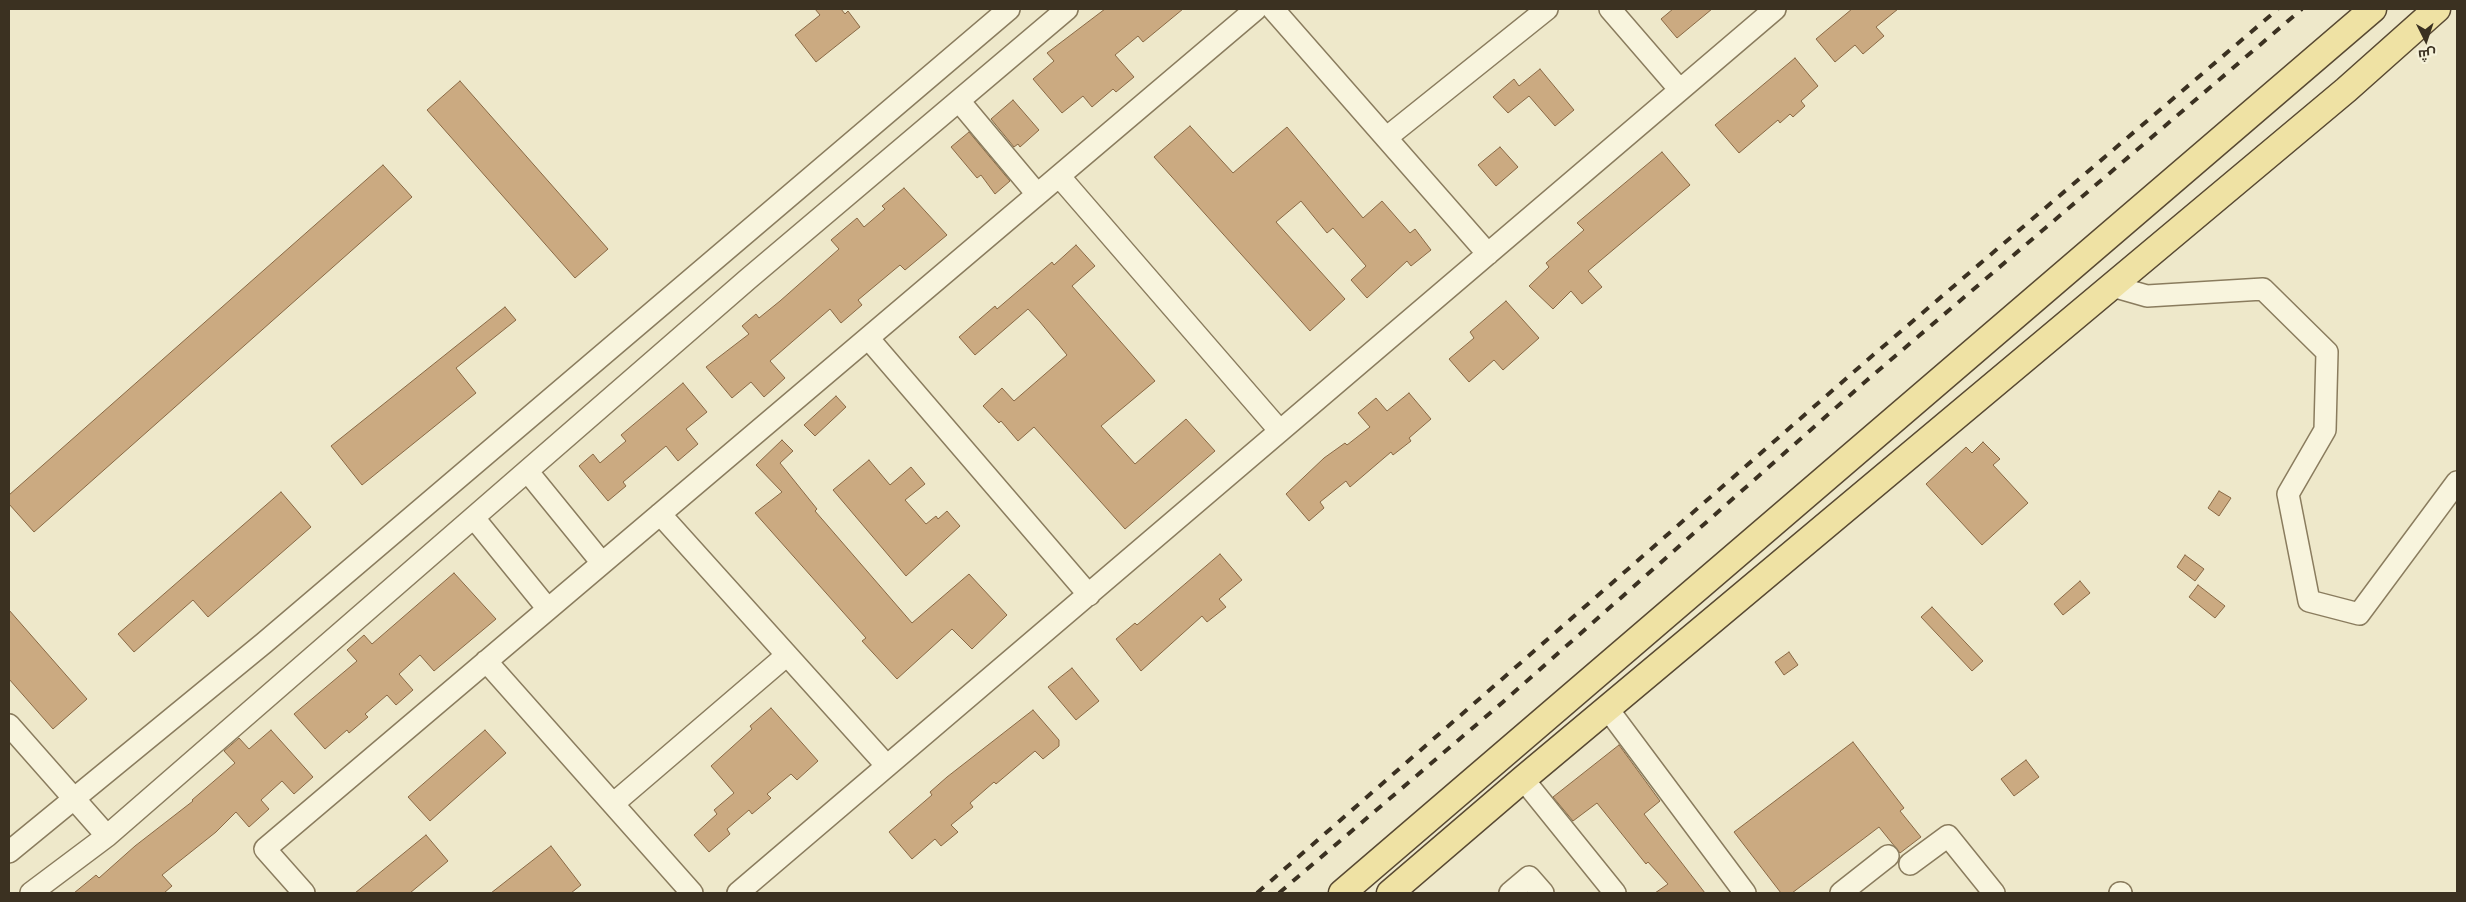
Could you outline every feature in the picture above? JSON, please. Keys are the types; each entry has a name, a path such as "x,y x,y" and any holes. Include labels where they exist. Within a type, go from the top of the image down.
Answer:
{"main road":[{"path":"2326,49 2358,9"},
{"path":"1342,893 2373,9"},
{"path":"1390,893 1522,779 2346,90 2437,9"}],"street":[{"path":"9,852 264,643 1008,9"},
{"path":"31,893 107,836 748,279 1067,9"},
{"path":"304,893 266,849 1256,9"},
{"path":"1273,9 1488,254"},
{"path":"1386,138 1547,9"},
{"path":"1610,9 1680,90"},
{"path":"738,893 1775,9"},
{"path":"959,101 1037,194"},
{"path":"1059,176 1280,431"},
{"path":"2112,286 2147,296 2263,289 2327,352 2325,430 2288,494 2309,600 2359,614 2457,482"},
{"path":"868,338 1089,595"},
{"path":"528,472 602,563"},
{"path":"660,514 887,766"},
{"path":"474,518 548,609"},
{"path":"613,804 787,655"},
{"path":"486,661 692,893"},
{"path":"1608,708 1745,893"},
{"path":"9,725 107,836"},
{"path":"1522,779 1615,893"},
{"path":"1910,864 1948,836 1994,893"},
{"path":"1840,893 1888,856"},
{"path":"1510,893 1529,877 1543,893"}],"building":[{"path":"815,9 841,9 845,14 848,11 860,27 816,62 795,35 820,15"},
{"path":"1105,9 1183,9 1143,42 1138,36 1115,55 1134,77 1116,92 1113,89 1092,107 1083,96 1062,113 1033,79 1054,61 1047,53"},
{"path":"1673,9 1712,9 1677,38 1661,19"},
{"path":"1852,9 1898,9 1876,27 1884,36 1863,54 1855,45 1835,62 1816,39"},
{"path":"1795,58 1818,86 1801,101 1805,106 1793,117 1790,114 1780,123 1778,120 1739,153 1715,125"},
{"path":"1540,69 1574,110 1555,126 1529,96 1508,113 1493,97 1514,79 1519,86"},
{"path":"460,81 608,249 575,278 427,110"},
{"path":"1013,100 1039,130 1020,147 1018,144 1014,147 991,119"},
{"path":"1190,126 1233,173 1287,127 1363,218 1382,201 1410,233 1415,229 1431,250 1411,266 1407,261 1367,298 1351,280 1366,266 1333,228 1327,233 1301,201 1276,222 1345,299 1310,331 1154,157"},
{"path":"969,132 1010,181 995,194 981,175 977,178 951,147"},
{"path":"1500,147 1518,167 1496,186 1478,165"},
{"path":"1662,152 1690,185 1588,271 1602,287 1582,304 1571,291 1553,309 1529,286 1549,267 1546,263 1584,230 1577,223"},
{"path":"383,165 412,197 34,532 9,504 9,495"},
{"path":"904,188 947,235 905,270 900,265 858,300 862,305 841,323 830,309 770,361 785,378 764,397 751,382 732,398 706,367 749,334 742,326 756,314 759,318 839,249 831,240 857,218 864,227 885,209 882,206"},
{"path":"1076,245 1095,266 1072,286 1155,381 1101,426 1135,464 1186,419 1215,451 1125,529 1034,427 1018,441 1001,421 999,423 983,406 1002,388 1014,401 1067,355 1040,322 1028,309 975,355 959,337 995,306 997,309 1052,262 1054,265"},
{"path":"1506,301 1539,338 1503,370 1494,360 1469,382 1449,359 1474,338 1470,332"},
{"path":"505,307 516,320 456,368 476,393 362,485 331,446"},
{"path":"683,383 707,412 686,429 698,444 678,461 666,446 623,482 626,486 608,501 579,466 593,454 600,463 626,441 621,435"},
{"path":"1409,393 1431,419 1409,438 1411,441 1393,455 1391,452 1350,487 1346,481 1320,502 1324,508 1309,521 1286,494 1324,458 1345,443 1347,445 1370,427 1358,413 1376,398 1387,411"},
{"path":"836,396 846,407 815,436 804,425"},
{"path":"782,440 793,451 780,463 817,509 815,511 912,623 969,574 1007,615 972,649 952,629 897,679 862,641 866,638 755,513 782,492 756,465"},
{"path":"1983,442 2000,459 1993,465 2028,503 1982,545 1926,484 1966,447 1972,453"},
{"path":"869,460 890,485 911,467 925,484 905,500 926,524 936,516 938,519 947,511 960,526 906,576 833,490"},
{"path":"2219,491 2231,498 2219,516 2208,508"},
{"path":"281,492 311,527 208,617 193,600 134,652 118,634"},
{"path":"1220,554 1242,580 1219,599 1226,607 1207,622 1202,616 1141,671 1116,639 1135,623 1137,625"},
{"path":"2185,555 2204,569 2195,581 2177,567"},
{"path":"454,573 496,619 434,671 420,655 399,674 413,690 396,705 387,695 365,714 368,717 349,733 347,730 325,749 294,714 357,661 347,650 364,635 372,644"},
{"path":"2080,581 2090,593 2063,615 2054,604"},
{"path":"2198,585 2225,606 2215,618 2189,597"},
{"path":"1932,607 1983,661 1972,671 1921,617"},
{"path":"9,610 87,699 53,729 9,679"},
{"path":"1789,652 1798,665 1784,675 1775,662"},
{"path":"1072,668 1099,701 1076,720 1048,687"},
{"path":"771,708 818,761 797,780 791,774 767,794 771,798 752,814 749,810 727,829 730,834 709,852 694,835 717,814 714,810 734,793 711,766 752,729 750,726"},
{"path":"1033,710 1059,740 1059,746 1043,759 1035,751 996,784 994,782 970,803 973,807 951,825 958,832 941,846 935,839 912,859 889,832 932,795 930,792 947,777"},
{"path":"271,730 313,777 294,794 282,781 261,800 269,809 249,827 236,812 216,832 162,875 172,886 164,893 74,893 96,875 99,878 135,846 193,801 235,763 224,751 239,738 249,749"},
{"path":"485,730 506,753 430,821 408,797"},
{"path":"1853,742 1904,808 1900,811 1921,837 1900,853 1879,827 1792,893 1781,893 1734,832"},
{"path":"1619,745 1660,801 1644,814 1705,893 1655,893 1668,884 1648,862 1646,864 1597,803 1573,821 1553,797"},
{"path":"2026,760 2039,777 2014,796 2001,779"},
{"path":"426,835 448,861 410,893 355,893"},
{"path":"551,846 581,885 571,893 491,893"}],"railway":[{"path":"1257,893 1872,356 2278,9"},
{"path":"1279,893 1503,702 1866,381 2302,9"}]}
